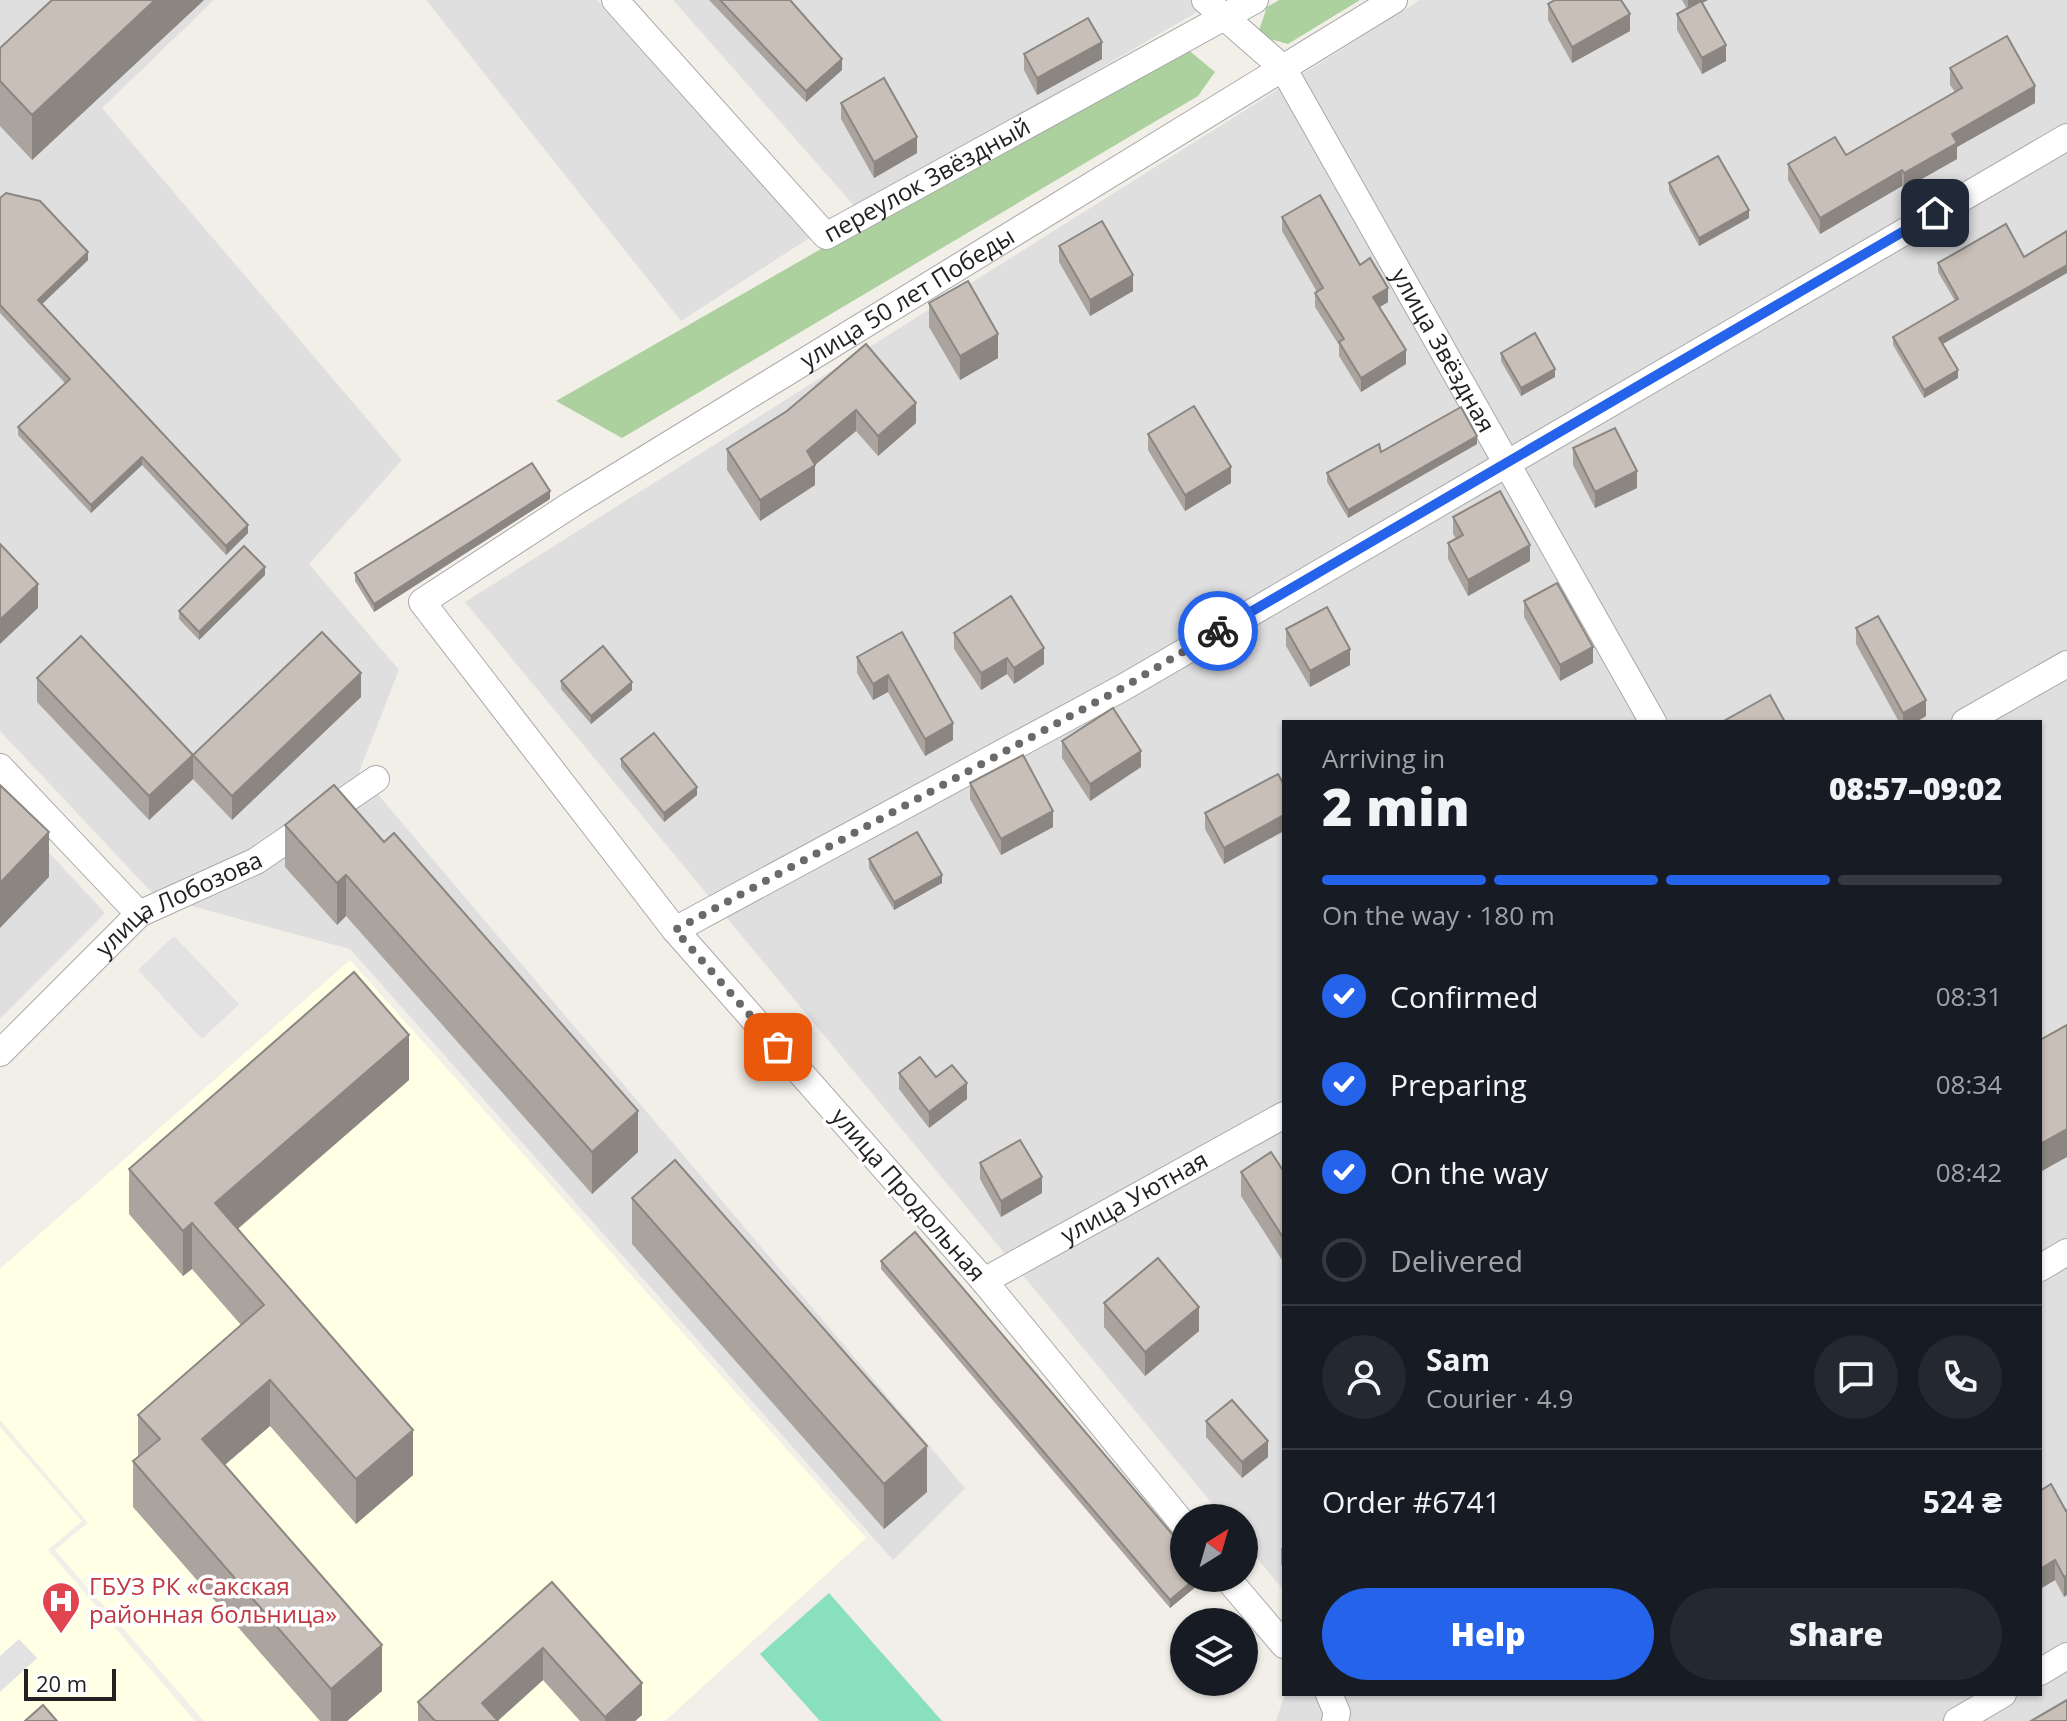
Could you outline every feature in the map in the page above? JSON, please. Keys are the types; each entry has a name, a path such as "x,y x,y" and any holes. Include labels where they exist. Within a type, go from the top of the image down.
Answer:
{"street":[{"name":"переулок Звёздный","path":"615,0 826,236 1214,9"},
{"path":"1214,9 1255,0"},
{"name":"улица 50 лет Победы","path":"422,602 572,504 1394,0"},
{"name":"улица Звёздная","path":"1214,9 1283,68 1652,720"},
{"path":"675,930 1124,687 2067,137"},
{"name":"улица Продольная","path":"422,602 675,930 984,1281 1170,1508"},
{"path":"1969,720 2067,664"},
{"path":"0,767 146,911"},
{"name":"улица Лобозова","path":"0,1053 146,911 256,861 376,779"},
{"name":"улица Уютная","path":"984,1281 1282,1116"},
{"path":"2042,1267 2067,1252"},
{"path":"1239,1592 1282,1643"},
{"path":"2042,1671 2067,1656"},
{"path":"1330,1696 1337,1713 1335,1721"},
{"path":"1957,1721 2000,1696"}],"shaded area":[{"path":"0,0 214,0 102,108 402,460 309,564 399,670 359,772 965,1488 893,1560 350,949 155,896 0,731"},
{"path":"426,0 597,0 811,237 681,321"},
{"path":"673,0 1218,0 857,209"},
{"path":"1420,0 2067,0 2067,1721 1276,1721 1284,1696 2042,1696 2042,720 1282,720 1282,1589 1258,1559 1258,1504 1212,1504 465,602"},
{"path":"0,800 105,913 0,1019"},
{"path":"174,936 239,1004 202,1039 138,970"},
{"path":"350,960 866,1538 665,1721 204,1721 55,1550 88,1523 0,1420 0,1269"},
{"name":"ГБУЗ РК «Сакская районная больница»","path":"0,1427 82,1521 48,1550 195,1721 0,1721"},
{"path":"19,1639 37,1658 0,1692 0,1656"}],"green space":[{"path":"1279,0 1360,0 1288,44 1270,39 1259,30 1267,7"},
{"path":"1180,43 1215,72 1198,96 622,438 556,401"},
{"path":"829,1593 942,1721 820,1721 760,1654"}],"building":[{"path":"52,0 155,0 32,115 0,81 0,48"},
{"path":"720,0 790,0 842,59 806,91"},
{"path":"1555,0 1621,0 1630,14 1572,47 1548,4"},
{"path":"1701,1 1726,45 1702,58 1677,14"},
{"path":"1088,18 1102,42 1037,78 1024,54"},
{"path":"2007,36 2035,86 1952,134 1957,143 1904,173 1902,170 1820,218 1788,164 1835,137 1846,155 1962,88 1950,68"},
{"path":"884,78 917,137 874,162 841,103"},
{"path":"1718,156 1749,210 1699,238 1669,183"},
{"path":"6,193 40,201 88,252 38,300 248,525 226,546 142,457 91,505 18,427 70,379 0,305 0,198"},
{"path":"1320,195 1360,265 1370,258 1388,288 1373,297 1406,350 1361,378 1339,342 1344,339 1315,293 1323,288 1282,217"},
{"path":"1102,221 1133,275 1090,300 1059,246"},
{"path":"2006,224 2024,257 2067,231 2067,265 1939,338 1958,370 1924,390 1893,337 1958,299 1938,263"},
{"path":"968,281 998,334 960,356 929,303"},
{"path":"1535,333 1555,369 1521,388 1501,353"},
{"path":"866,344 916,403 878,436 856,410 807,451 815,465 760,500 727,449 787,411"},
{"path":"1194,406 1231,467 1185,495 1148,434"},
{"path":"1461,407 1477,436 1348,510 1327,473 1379,444 1381,452"},
{"path":"1615,428 1637,471 1595,492 1573,448"},
{"path":"532,463 550,491 374,604 355,573"},
{"path":"1500,491 1530,545 1468,580 1448,543 1463,535 1453,517"},
{"path":"0,544 38,584 0,620"},
{"path":"244,546 265,567 199,632 179,611"},
{"path":"1557,583 1593,647 1560,665 1524,601"},
{"path":"1011,596 1044,648 1014,668 1007,658 981,673 954,633"},
{"path":"1327,607 1350,649 1310,671 1286,629"},
{"path":"1878,616 1926,700 1903,713 1856,628"},
{"path":"322,632 361,673 232,796 193,755"},
{"path":"902,632 953,723 925,739 888,675 873,684 857,657"},
{"path":"81,636 193,755 149,796 37,678"},
{"path":"603,646 632,682 591,716 561,681"},
{"path":"1770,695 1784,720 1726,720"},
{"path":"1113,708 1141,751 1090,784 1062,741"},
{"path":"654,733 697,787 664,813 621,759"},
{"path":"1023,755 1053,811 1001,839 970,783"},
{"path":"1278,774 1282,781 1282,816 1224,848 1205,813"},
{"path":"0,785 49,832 0,883"},
{"path":"334,785 384,842 394,833 638,1111 592,1152 346,875 337,883 285,825"},
{"path":"917,832 942,875 894,902 869,859"},
{"path":"354,972 409,1035 215,1203 413,1430 356,1479 270,1380 202,1439 382,1645 331,1689 133,1461 160,1439 138,1415 264,1305 192,1223 183,1231 129,1169"},
{"path":"2067,1025 2067,1129 2042,1143 2042,1039"},
{"path":"920,1057 936,1077 952,1065 967,1083 929,1112 899,1073"},
{"path":"1020,1140 1042,1177 1001,1201 980,1163"},
{"path":"1271,1152 1282,1169 1282,1236 1241,1172"},
{"path":"675,1160 927,1446 884,1484 632,1198"},
{"path":"915,1232 1170,1532 1170,1592 1179,1592 1170,1600 881,1261"},
{"path":"1158,1258 1199,1307 1145,1352 1104,1303"},
{"path":"1232,1400 1268,1441 1242,1462 1206,1421"},
{"path":"2051,1484 2067,1510 2067,1575 2064,1577 2055,1560 2042,1568 2042,1490"},
{"path":"552,1582 642,1683 605,1717 543,1648 482,1703 498,1721 435,1721 418,1702"},
{"path":"2067,1700 2067,1721 2031,1721"},
{"path":"43,1705 57,1721 25,1721"}],"way so far":[{"path":"778,1047 675,930 1124,687 1218,631"}],"place":[{"name":"ГБУЗ РК «Сакская районная больница»","path":"61,1635"}],"route":[{"path":"1218,631 1935,213"}]}
